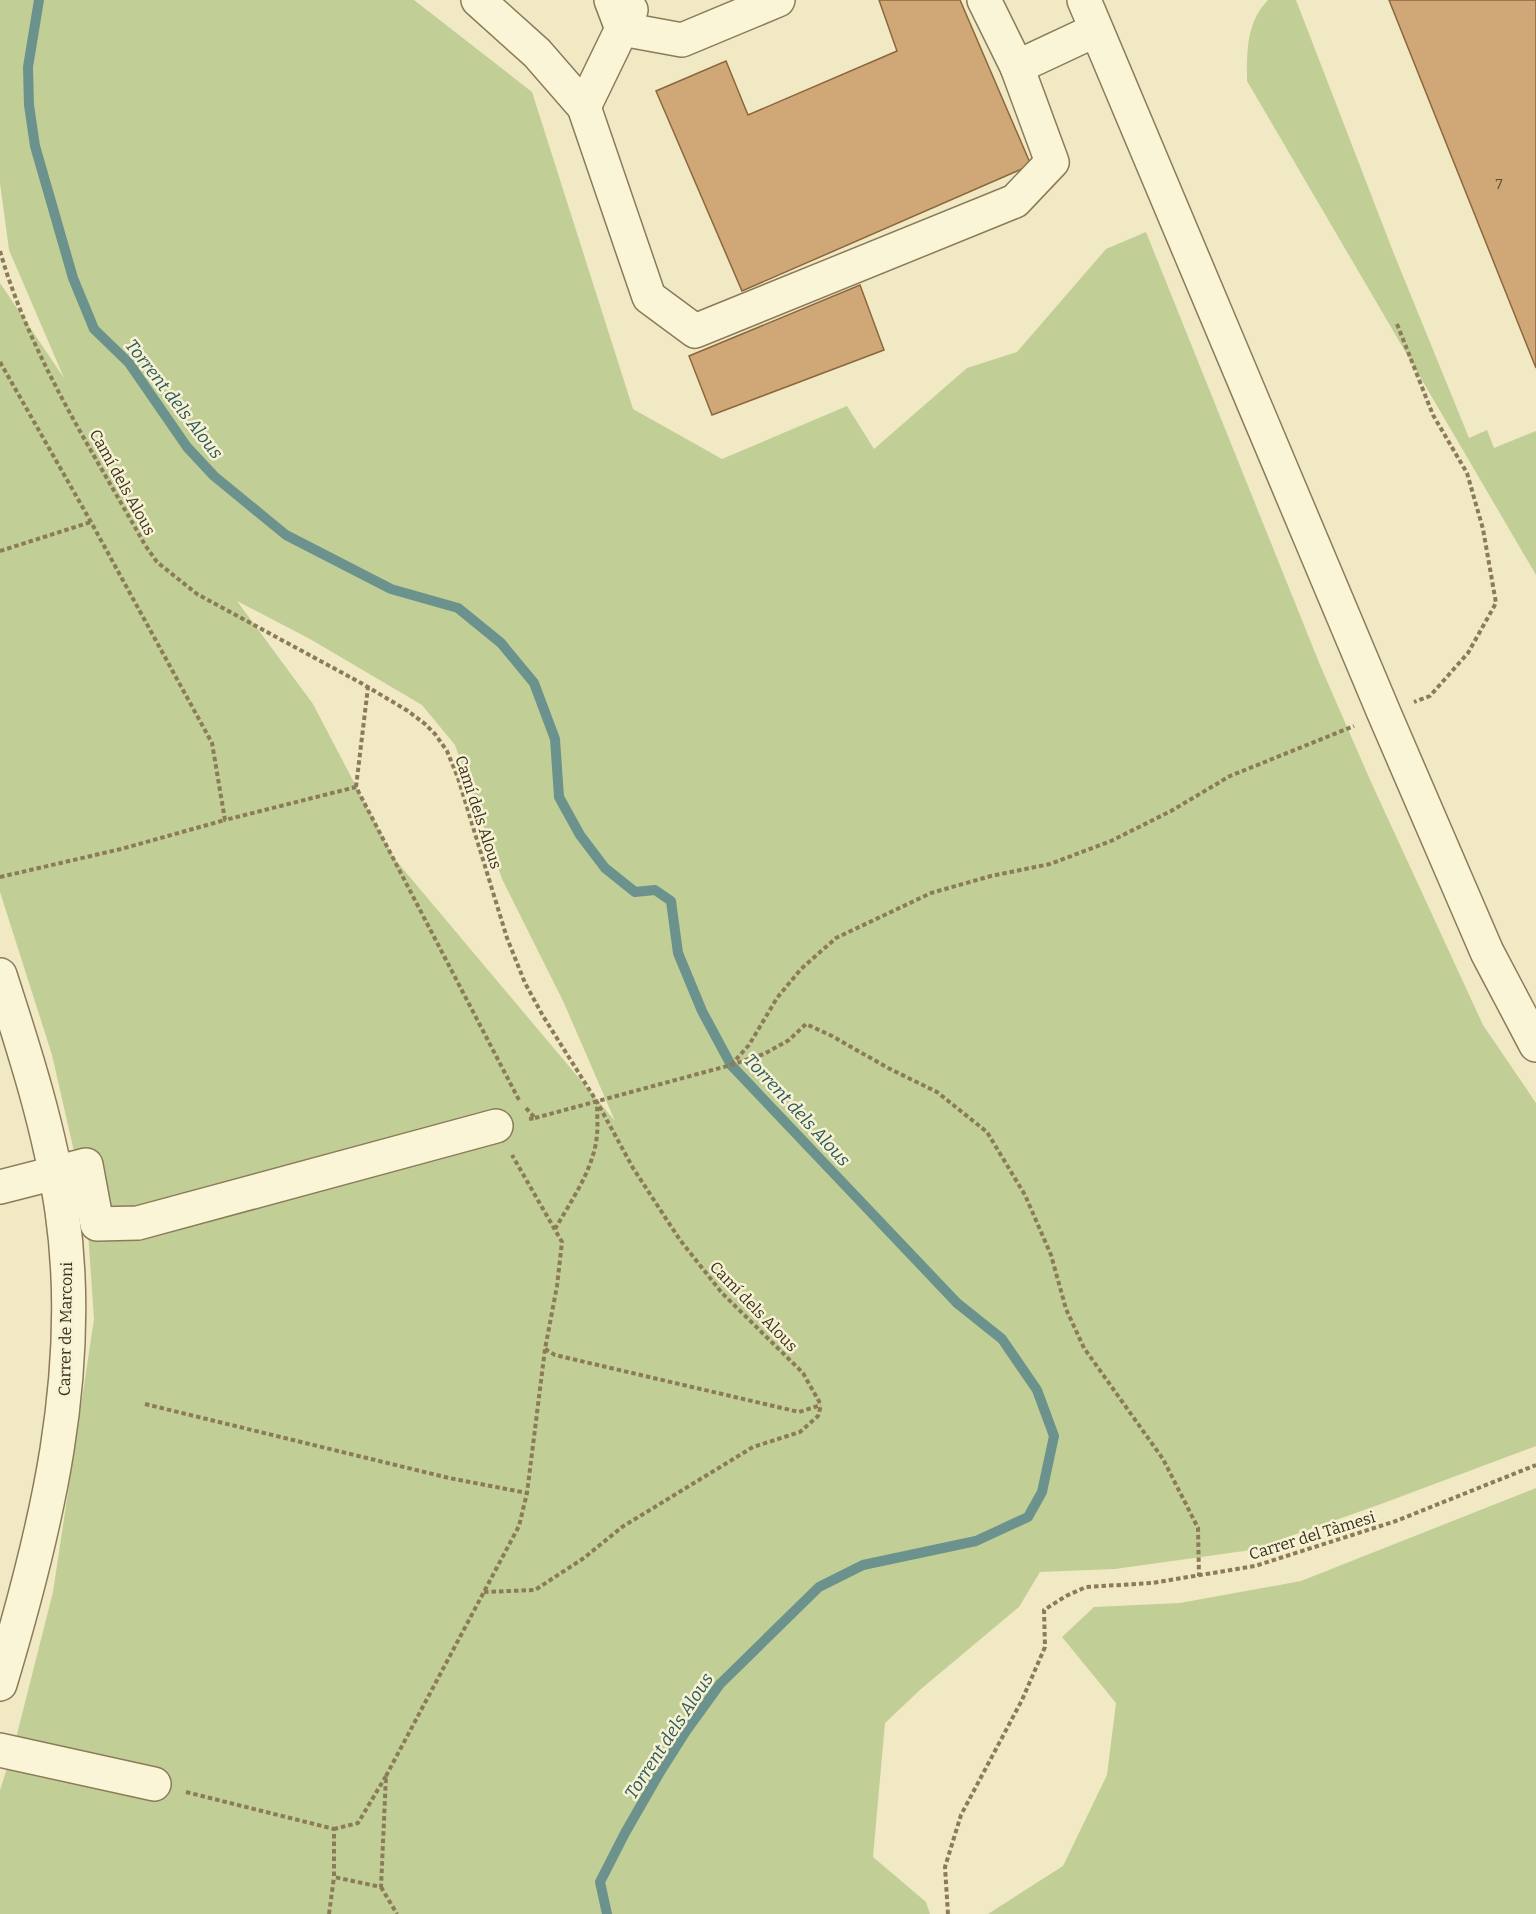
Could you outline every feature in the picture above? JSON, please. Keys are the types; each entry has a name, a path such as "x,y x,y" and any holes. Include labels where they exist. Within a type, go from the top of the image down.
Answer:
{"street":[{"path":"478,0 537,52 584,107 649,297 695,332 1015,201 1052,162 1017,67 984,0"},
{"path":"584,107 623,10 681,40 778,0"},
{"path":"1084,0 1487,952 1536,1045"},
{"path":"1017,67 1096,30"},
{"name":"Carrer de Marconi","path":"0,975 33,1077 55,1172 66,1246 68,1316 66,1395 57,1457 26,1598 0,1684"},
{"path":"0,1187 86,1165 97,1224 138,1222 496,1126"},
{"path":"0,1750 154,1784"}],"path":[{"name":"Camí dels Alous","path":"0,251 14,297 32,340 145,545 157,562 197,594 408,711 425,724 447,752 458,778 507,938 525,982 543,1016 597,1102 633,1168 680,1240 722,1293 803,1373 821,1405"},
{"path":"731,1065 749,1045 777,998 801,969 836,938 931,893 991,876 1050,864 1111,841 1171,811 1230,776 1430,696 1467,653 1496,603 1483,528 1467,473 1433,416 1397,324"},
{"path":"0,362 212,742 225,820"},
{"path":"0,551 91,522"},
{"path":"368,687 356,787 519,1099 535,1118"},
{"path":"0,877 121,849 356,787"},
{"path":"154,1784 334,1828 358,1823 386,1776 519,1526 527,1493 544,1349 557,1286 562,1242 496,1126 597,1102 731,1065 764,1054 789,1040 806,1024 937,1092 987,1132 1025,1195 1051,1255 1066,1309 1084,1348 1163,1459 1198,1527 1199,1576"},
{"path":"555,1229 580,1185 592,1158 597,1136 597,1102"},
{"path":"544,1349 555,1355 799,1412 821,1405"},
{"path":"145,1404 449,1478 527,1493"},
{"path":"484,1592 535,1590 584,1558 622,1527 753,1447 800,1432 818,1416 821,1405"},
{"name":"Carrer del Tàmesi","path":"948,1914 945,1867 961,1815 1022,1700 1045,1647 1044,1610 1086,1587 1152,1583 1255,1566 1396,1521 1536,1466"},
{"path":"386,1776 381,1887 397,1914"},
{"path":"329,1914 334,1877 334,1828"},
{"path":"334,1877 381,1887"}],"green space":[{"path":"0,0 414,0 532,92 633,409 722,459 847,406 874,449 967,368 1017,352 1106,249 1146,232 1320,665 1371,782 1483,1025 1536,1103 1536,1446 1251,1550 1115,1569 1040,1572 1019,1607 921,1689 885,1723 873,1857 926,1902 930,1914 0,1914 0,1790 13,1750 53,1592 94,1319 86,1204 52,1055 0,892 0,283 64,378 9,250 0,183","holes":["237,601 310,639 422,705 455,745 502,879 564,1003 615,1121 393,857 313,704"]},
{"path":"1268,0 1296,0 1394,254 1469,438 1487,430 1494,448 1536,431 1536,575 1247,81 1249,38 1255,18"},
{"path":"1536,1488 1536,1914 988,1914 1063,1866 1107,1775 1116,1703 1062,1637 1094,1607 1180,1603 1301,1581"}],"building":[{"path":"879,0 960,0 1031,165 742,291 656,91 726,61 748,115 897,51"},
{"path":"1389,0 1536,0 1536,368"},
{"path":"860,285 884,350 712,415 689,356"}],"waterway":[{"name":"Torrent dels Alous","path":"39,0 28,67 29,105 35,146 73,278 94,329 129,363 187,447 214,476 286,535 391,589 458,608 501,643 534,683 555,739 559,797 580,835 605,868 635,892 655,890 671,901 678,953 702,1011 731,1065 957,1303 1002,1339 1037,1390 1054,1436 1042,1492 1028,1517 976,1541 863,1565 819,1587 720,1684 660,1772 600,1882 607,1914"}]}
